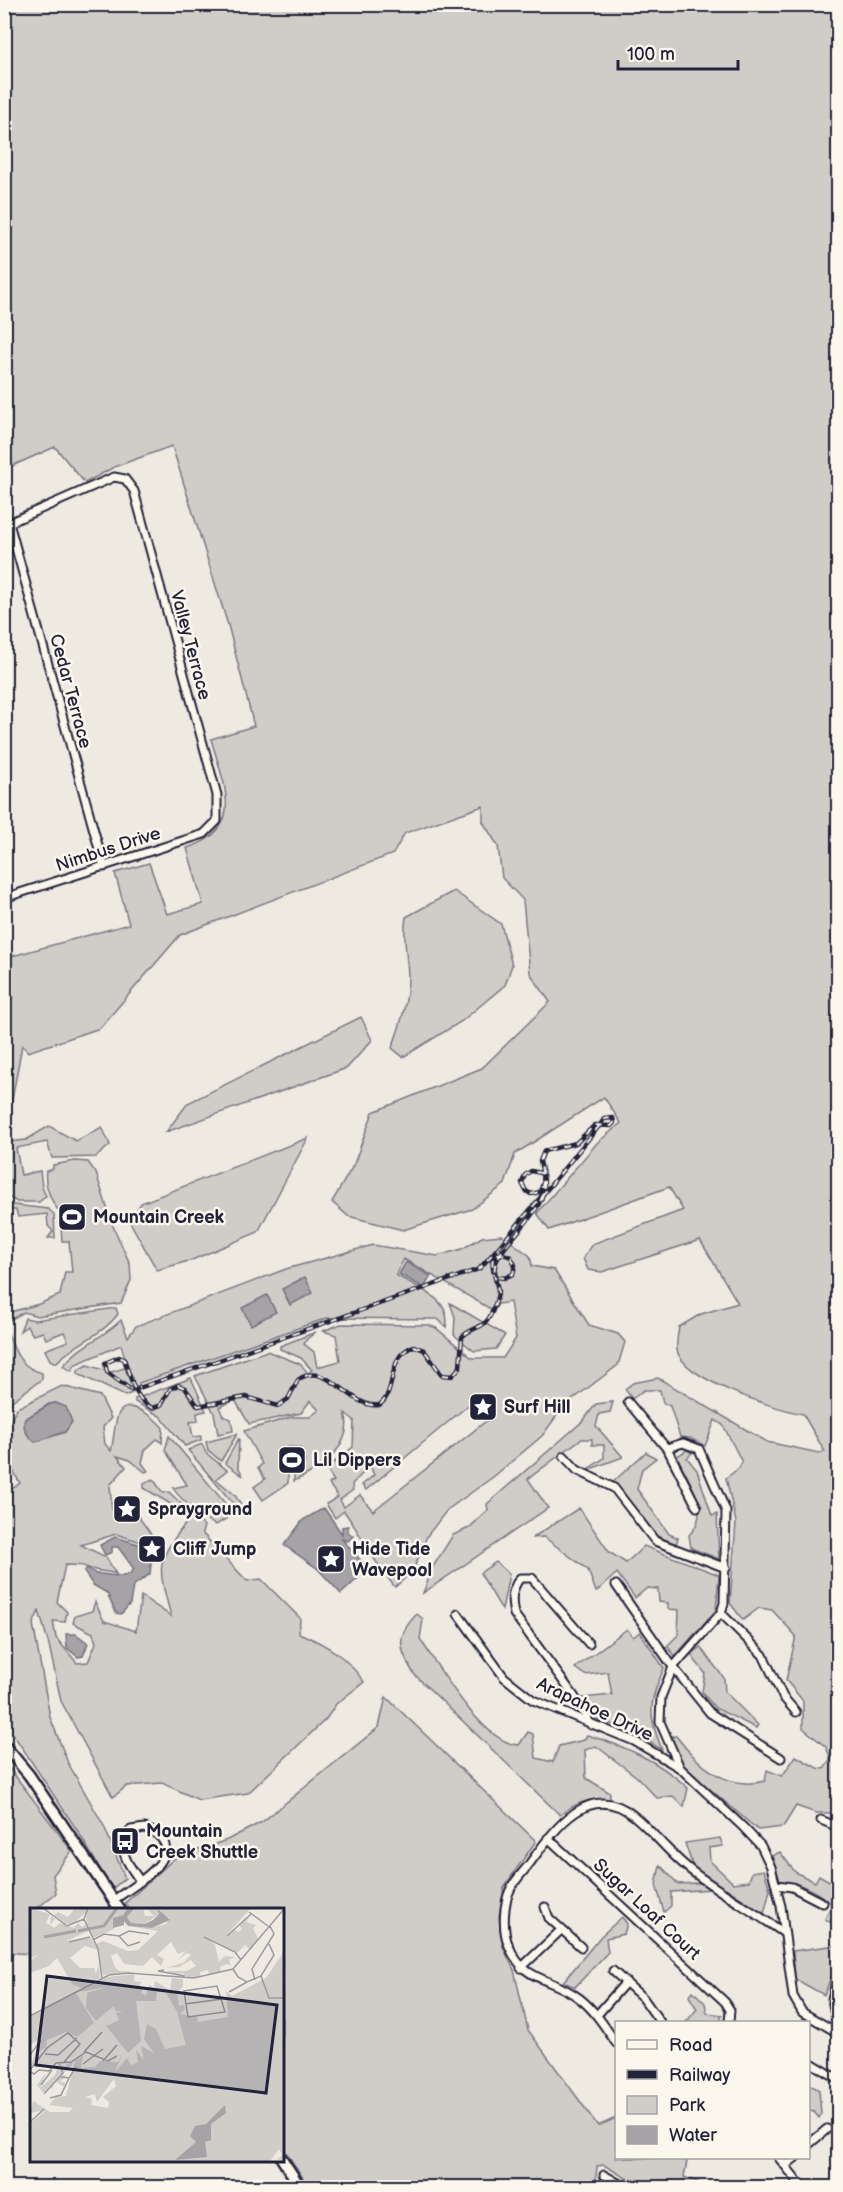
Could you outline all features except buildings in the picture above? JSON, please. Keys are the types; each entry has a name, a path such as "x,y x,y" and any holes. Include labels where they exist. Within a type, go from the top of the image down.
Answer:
{"main road":[{"path":"4,1745 29,1775 119,1908"},
{"path":"284,2161 301,2187"}],"street":[{"name":"Valley Terrace","path":"7,524 114,477 125,478 134,491 217,795 217,821"},
{"name":"Cedar Terrace","path":"7,524 104,867"},
{"name":"Nimbus Drive","path":"4,898 204,834 217,821"},
{"path":"628,1402 667,1448 697,1507"},
{"path":"667,1448 683,1443 699,1449 726,1511 726,1568 721,1613 673,1667 661,1697 660,1722 680,1768 761,1846 777,1884 793,1996 802,2012 838,2032"},
{"path":"564,1456 577,1470 614,1488 655,1541 726,1568"},
{"path":"589,1644 532,1578 520,1578 515,1585 511,1599 514,1614 574,1696 591,1725"},
{"path":"615,1585 673,1667 710,1713 781,1758"},
{"path":"721,1613 763,1655 783,1697 796,1712"},
{"name":"Arapahoe Drive","path":"458,1614 504,1677 533,1700 633,1741 680,1768"},
{"path":"615,2042 597,2015 578,1998 557,1985 530,1975 521,1968 508,1946 504,1932 510,1890 562,1821 576,1810 594,1804 613,1805 632,1814 692,1872 784,1933"},
{"path":"821,1820 838,1827"},
{"path":"114,1900 140,1881 165,1859 165,1850 161,1840 146,1828 130,1830 124,1836 122,1845 122,1854 140,1881"},
{"name":"Sugar Loaf Court","path":"548,1838 725,2002 730,2010 729,2021"},
{"path":"777,1884 792,1887 823,1904"},
{"path":"545,1907 549,1918 581,1947"},
{"path":"521,1968 561,1930"},
{"path":"613,1971 643,1998 659,2021"},
{"path":"838,1972 832,1999 838,2032"},
{"path":"597,2015 626,1982"},
{"path":"810,2062 838,2079"},
{"path":"810,2143 827,2129"},
{"path":"781,2159 803,2187"},
{"path":"786,2165 793,2159"},
{"path":"604,2175 627,2187"}],"green space":[{"path":"5,5 838,5 838,1813 816,1813 796,1806 783,1827 758,1830 682,1765 670,1736 676,1736 694,1757 714,1773 738,1782 765,1781 767,1770 782,1776 796,1756 817,1768 824,1769 831,1759 826,1747 803,1728 803,1701 786,1680 796,1636 772,1610 759,1608 743,1620 730,1603 736,1522 726,1478 739,1468 742,1462 723,1425 715,1420 705,1446 690,1438 680,1437 670,1406 663,1403 660,1390 644,1390 632,1399 625,1389 633,1383 658,1378 767,1442 819,1453 825,1452 803,1414 732,1391 695,1372 683,1361 677,1350 679,1327 701,1314 738,1303 700,1240 602,1272 588,1270 583,1258 592,1244 683,1210 669,1187 549,1230 537,1213 597,1143 621,1123 604,1097 515,1154 505,1184 472,1209 403,1230 348,1216 332,1202 354,1164 373,1112 482,1068 550,1002 530,973 523,900 502,878 498,846 483,822 483,806 405,833 393,854 180,935 100,1028 28,1052 22,1045 8,1122 9,1142 26,1140 49,1126 76,1141 102,1127 110,1145 96,1157 52,1158 47,1142 16,1148 21,1175 40,1171 46,1196 39,1202 17,1202 5,1195 5,958 129,924 115,873 149,863 167,914 203,904 187,848 206,840 218,830 224,818 225,789 211,739 254,726 228,625 172,446 114,467 85,483 55,447 5,469"},
{"path":"454,891 501,924 512,965 505,985 462,1021 403,1057 392,1048 403,1014 408,988 406,917"},
{"path":"361,1017 372,1040 347,1068 166,1132 188,1103"},
{"path":"308,1138 258,1232 192,1260 157,1270 130,1222 141,1203"},
{"path":"75,1161 88,1162 96,1173 113,1226 130,1264 131,1280 121,1303 37,1316 24,1312 10,1320 7,1313 60,1295 65,1272 72,1272 69,1241 62,1241 60,1212 49,1193 46,1171 53,1169 53,1165"},
{"path":"5,1204 48,1209 54,1214 55,1238 48,1238 53,1231 48,1226 47,1214 18,1217 16,1210 5,1210"},
{"path":"502,1235 530,1256 532,1266 554,1270 589,1325 618,1334 625,1342 618,1365 563,1407 542,1436 493,1477 447,1510 427,1536 413,1571 395,1587 380,1568 344,1511 335,1518 326,1504 338,1497 329,1484 334,1481 326,1469 353,1447 354,1420 345,1413 347,1425 340,1446 324,1463 294,1481 294,1474 301,1470 305,1462 300,1448 289,1447 281,1451 276,1457 288,1473 288,1483 263,1500 254,1487 265,1479 258,1468 262,1464 244,1431 292,1417 310,1417 319,1410 310,1401 301,1413 249,1424 235,1400 219,1407 223,1416 231,1419 233,1431 218,1434 214,1413 195,1376 267,1351 300,1364 308,1373 312,1370 301,1358 280,1349 280,1346 316,1332 304,1344 314,1352 317,1367 340,1361 336,1335 323,1331 341,1324 429,1325 436,1328 472,1358 503,1358 516,1338 510,1302 498,1304 494,1311 404,1259 396,1275 439,1301 447,1317 446,1327 438,1319 327,1318 139,1383 141,1389 125,1396 78,1374 78,1370 87,1365 111,1372 128,1367 121,1345 76,1364 71,1371 63,1366 76,1353 121,1320 128,1337 136,1326 286,1269 373,1245 437,1256 462,1249 482,1237","holes":["477,1398 491,1417 373,1511 360,1495 344,1507 340,1500 353,1490 352,1484 370,1466 374,1475 362,1485 366,1490"]},
{"path":"450,1303 505,1335 496,1349 474,1351 454,1335 455,1317"},
{"path":"116,1308 118,1314 111,1322 56,1363 50,1360 45,1350 68,1341 64,1332 46,1339 43,1332 33,1335 27,1326 20,1331 25,1318 35,1320"},
{"path":"5,1325 21,1361 42,1373 42,1379 12,1401 5,1421"},
{"path":"191,1378 206,1411 197,1413 198,1421 190,1422 193,1437 201,1436 201,1440 185,1446 160,1416 135,1402 135,1399"},
{"path":"62,1386 100,1396 111,1418 103,1427 105,1444 111,1451 117,1417 123,1409 129,1407 142,1411 163,1428 162,1443 157,1439 145,1450 142,1463 148,1471 145,1472 130,1460 117,1456 126,1467 110,1485 112,1512 122,1520 137,1515 154,1538 151,1545 116,1534 81,1545 106,1557 116,1574 65,1565 57,1602 67,1612 65,1622 53,1621 56,1638 77,1663 88,1662 96,1643 93,1633 73,1623 75,1616 92,1611 95,1602 104,1621 136,1631 141,1596 171,1616 163,1586 162,1566 169,1547 187,1522 179,1509 144,1488 144,1483 153,1479 163,1493 169,1492 204,1526 202,1533 247,1581 261,1579 300,1618 299,1633 335,1652 364,1682 336,1704 326,1719 248,1793 199,1800 162,1783 127,1786 113,1797 61,1701 39,1611 33,1624 50,1717 68,1763 104,1826 125,1878 112,1889 77,1830 5,1722 4,1485 9,1491 20,1483 10,1464 6,1446 8,1427 17,1408","holes":["56,1403 65,1432 35,1442 25,1419 49,1404"]},
{"path":"613,1402 610,1412 599,1414 596,1426 623,1457 585,1471 604,1458 604,1445 592,1445 592,1439 581,1439 528,1479 548,1508 423,1593 434,1565 453,1535 469,1528 488,1510 487,1504 583,1421 596,1404"},
{"path":"237,1434 221,1461 208,1450 206,1442"},
{"path":"169,1436 234,1514 216,1525 186,1503 176,1492 173,1488 187,1485 165,1450"},
{"path":"239,1438 238,1466 243,1476 225,1463"},
{"path":"202,1444 206,1453 227,1470 216,1479 235,1495 244,1511 241,1513 188,1450"},
{"path":"687,1450 692,1453 687,1458 697,1470 712,1516 717,1514 719,1559 691,1548 689,1535 696,1526 699,1507 677,1456"},
{"path":"646,1452 656,1458 642,1469 637,1489 669,1534 678,1538 676,1544 657,1536 613,1482"},
{"path":"579,1508 609,1552 626,1563 644,1546 719,1575 716,1610 675,1656 667,1646 678,1635 679,1610 668,1609 668,1603 659,1602 658,1589 647,1588 635,1598 617,1573 596,1592 588,1570 544,1537 532,1538"},
{"path":"496,1562 509,1574 502,1610 480,1573"},
{"path":"417,1614 423,1619 420,1639 450,1685 491,1732 505,1741 519,1745 528,1732 533,1734 536,1758 553,1762 559,1746 584,1740 587,1735 615,1744 653,1762 688,1788 684,1807 673,1796 657,1798 637,1777 596,1746 585,1750 586,1778 610,1793 610,1800 583,1802 560,1815 414,1674 405,1657 402,1636"},
{"path":"627,1629 633,1637 640,1632 664,1668 655,1691 652,1709 654,1727 662,1750 634,1732 596,1719 582,1698 612,1695 608,1672 585,1675 575,1668"},
{"path":"700,1647 724,1678 725,1692 758,1725 756,1728 715,1708 702,1692 705,1673 691,1655"},
{"path":"386,1697 536,1841 504,1887 499,1917 503,1947 514,1970 528,2030 598,2126 615,2118 615,2159 687,2161 684,2177 711,2187 641,2187 604,2165 597,2166 596,2179 599,2187 309,2187 284,2149 284,1908 128,1908 125,1903 175,1858 227,1840 262,1822 379,1727"},
{"path":"4,1761 72,1851 53,1875 56,1893 37,1908 30,1908 30,1954 5,1952"},
{"path":"720,1838 723,1846 709,1848 710,1861 733,1883 749,1881 752,1872 764,1870 770,1890 764,1914 726,1888 671,1892 671,1906 664,1912 656,1885 660,1865 678,1884 715,1882 693,1867 685,1843"},
{"path":"780,1852 795,1872 815,1882 819,1875 838,1886 838,1959 824,1995 795,1979 793,1951 837,1945 835,1925 825,1919 832,1904 808,1888 780,1881 772,1856"},
{"path":"622,1917 627,1924 624,1934 606,1938 608,1952 575,1987 563,1982 601,1936"},
{"path":"693,1991 705,2003 707,2013 722,2015 720,2021 687,2021 697,2009 689,1996"},
{"path":"810,2085 819,2090 821,2114 819,2118 810,2111"}],"water":[{"path":"406,1262 431,1276 424,1288 399,1274"},
{"path":"305,1277 313,1293 290,1305 282,1289"},
{"path":"267,1295 276,1312 251,1325 242,1308"},
{"path":"56,1403 66,1407 72,1422 65,1432 35,1442 26,1432 25,1419 50,1404"},
{"name":"Hide Tide Wavepool","path":"324,1508 342,1534 342,1527 348,1526 348,1532 353,1536 348,1541 342,1539 368,1569 341,1594 318,1569 284,1545 303,1520"},
{"path":"115,1537 148,1547 152,1554 150,1574 133,1586 130,1604 121,1614 116,1613 107,1593 93,1585 84,1572 87,1568 96,1574 122,1576 131,1573 134,1569 118,1547 112,1547 112,1552 105,1555 100,1545"},
{"path":"66,1634 76,1634 88,1643 83,1656 78,1657 67,1648"}],"railway":[{"path":"131,1390 107,1372 105,1363 119,1357 124,1359 137,1394 153,1408 161,1405 170,1389 178,1385 185,1388 198,1406 246,1397 278,1406 288,1399 298,1380 309,1375 319,1375 359,1400 379,1405 388,1392 399,1358 414,1346 424,1350 442,1375 452,1376 460,1367 462,1337 487,1321 495,1304 498,1291 492,1265 495,1255 501,1254 511,1257 515,1265 513,1274 504,1278 497,1277 495,1267 500,1255 509,1243 531,1216 540,1201 544,1187 541,1173 531,1171 525,1175 522,1183 526,1191 531,1194 540,1192 544,1180 540,1161 544,1151 576,1143 595,1125 611,1126 614,1123 613,1118 604,1119 600,1125 585,1143 555,1180 540,1198 525,1216 479,1269 139,1388"}],"place":[{"name":"Mountain Creek","path":"72,1217"},
{"name":"Surf Hill","path":"483,1407"},
{"name":"Lil Dippers","path":"292,1460"},
{"name":"Sprayground","path":"127,1509"},
{"name":"Cliff Jump","path":"152,1549"},
{"name":"Hide Tide Wavepool","path":"331,1559"},
{"name":"Mountain Creek Shuttle","path":"125,1841"}]}
